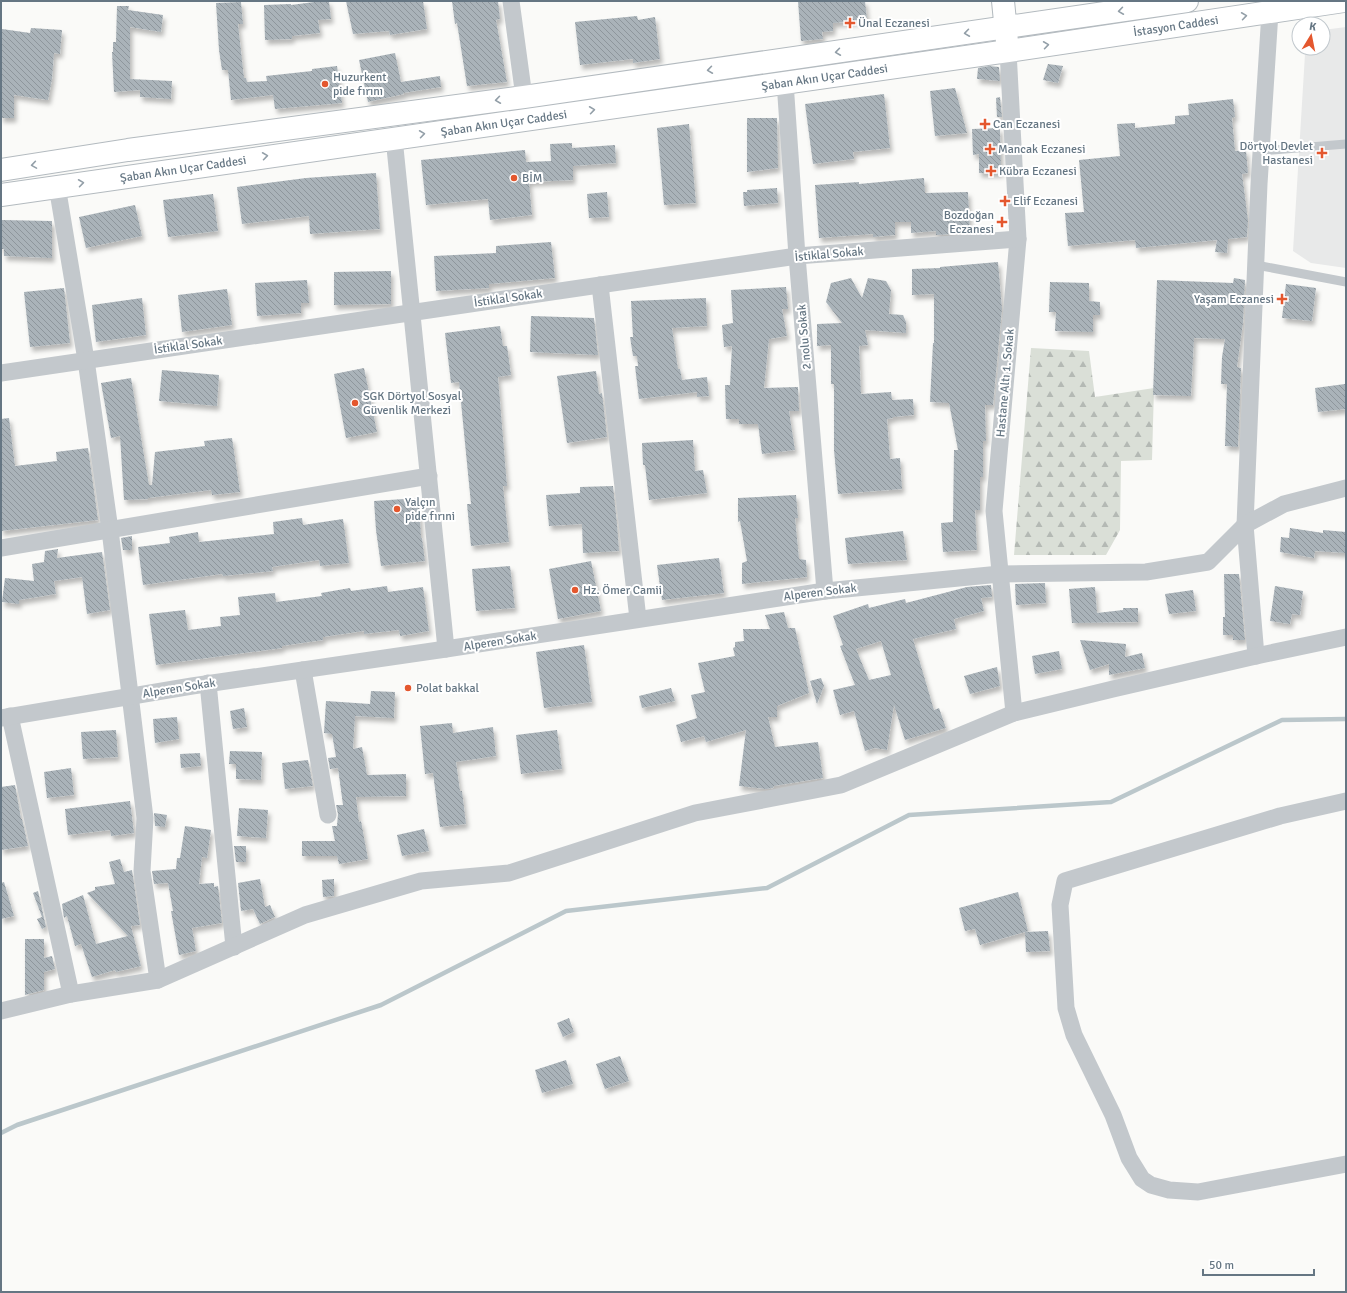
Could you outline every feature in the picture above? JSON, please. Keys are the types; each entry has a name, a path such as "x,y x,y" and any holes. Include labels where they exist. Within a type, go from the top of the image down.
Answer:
{"main road":[{"path":"1003,1 1008,51"},
{"name":"İstasyon Caddesi","path":"1006,28 1187,1"},
{"name":"İstasyon Caddesi","path":"1008,51 1269,6 1344,1"},
{"name":"Şaban Akın Uçar Caddesi","path":"1,170 128,150 524,97 1006,28"},
{"name":"Şaban Akın Uçar Caddesi","path":"1,194 1008,51"}],"street":[{"path":"511,1 524,97"},
{"path":"1256,656 1245,525 1261,151 1269,6"},
{"name":"Hastane Altı 1. Sokak","path":"1008,51 1018,239 994,510 1014,713"},
{"name":"2 nolu Sokak","path":"786,82 798,256 825,590"},
{"path":"394,138 446,650"},
{"path":"57,186 86,360 110,530 145,818 142,871 158,980"},
{"name":"İstiklal Sokak","path":"1,373 798,256 1018,239"},
{"path":"600,285 638,619"},
{"path":"1,548 429,476"},
{"name":"Alperen Sokak","path":"6,717 208,684 446,650 825,590 1000,574 1146,572 1208,562 1245,525 1284,504 1346,488"},
{"path":"1,1011 71,994 158,980 305,915 421,881 509,873 695,813 841,785 1014,713 1113,688 1346,637"},
{"path":"303,670 328,815"},
{"path":"208,684 234,946"},
{"path":"6,717 71,994"},
{"path":"1346,801 1280,816 1064,881 1060,905 1066,1008 1074,1036 1113,1115 1129,1158 1142,1179 1150,1185 1169,1190 1198,1192 1346,1164"}],"lane":[{"path":"1261,151 1346,144"},
{"path":"1256,265 1346,282"}],"shaded area":[{"name":"Dörtyol Devlet Hastanesi","path":"1346,27 1346,268 1311,263 1293,251 1305,56 1331,56 1331,29"}],"green space":[{"path":"1031,348 1089,351 1095,397 1154,388 1152,460 1121,461 1120,530 1106,555 1014,555"}],"building":[{"path":"329,1 331,19 318,20 320,33 292,36 292,39 265,40 264,5 291,5"},
{"path":"346,1 423,1 427,29 390,35 389,31 353,34"},
{"path":"452,1 498,1 500,19 496,20 507,82 467,86"},
{"path":"798,1 865,1 867,20 833,23 833,31 822,32 823,39 801,41"},
{"path":"241,2 243,24 238,24 244,78 246,78 247,82 267,81 266,76 312,71 312,69 337,66 342,103 275,109 273,95 231,100 228,70 222,70 219,50 216,3"},
{"path":"117,6 129,6 128,10 163,15 161,32 130,27 130,79 172,81 171,99 140,97 140,90 114,92 112,52 113,42 116,42"},
{"path":"637,16 638,20 655,17 660,59 633,63 633,59 580,65 575,22"},
{"path":"31,28 62,30 60,54 54,53 52,79 48,100 14,95 14,118 1,118 2,29 30,33"},
{"path":"395,53 401,82 440,76 441,87 403,93 404,94 368,102 359,60"},
{"path":"1048,64 1063,66 1058,83 1043,80"},
{"path":"989,66 999,67 1000,81 977,79 978,68"},
{"path":"955,88 967,133 935,136 930,91"},
{"path":"884,94 890,148 853,152 854,159 813,164 805,104"},
{"path":"1000,97 1002,117 997,117 996,98"},
{"path":"1233,99 1235,117 1232,118 1235,151 1246,150 1248,173 1242,174 1248,220 1247,237 1228,239 1227,253 1215,252 1217,240 1136,248 1135,240 1068,246 1065,213 1084,212 1079,160 1120,156 1117,124 1135,123 1135,128 1175,124 1175,116 1189,115 1188,104"},
{"path":"747,118 777,118 778,168 747,172"},
{"path":"689,124 696,203 664,205 657,128"},
{"path":"1000,128 1001,173 979,173 979,154 973,155 972,129"},
{"path":"572,143 572,148 615,145 616,163 573,166 573,180 529,182 532,215 490,220 488,199 426,205 421,160 525,150 526,162 551,161 550,144"},
{"path":"376,173 380,229 310,234 309,216 242,224 237,187 306,178"},
{"path":"924,178 925,193 968,192 970,233 936,235 936,231 911,233 911,222 895,222 895,235 873,237 873,234 819,238 815,185 859,182 859,184"},
{"path":"777,188 778,203 744,206 743,192 747,192 747,190"},
{"path":"607,192 609,217 589,218 587,194"},
{"path":"213,194 218,231 168,237 163,200"},
{"path":"135,205 142,236 86,248 79,217"},
{"path":"1,220 52,221 52,258 4,256 4,249 1,249"},
{"path":"551,242 555,278 489,284 489,288 436,291 434,256 496,253 496,246"},
{"path":"998,262 1002,309 993,405 985,405 986,441 983,441 983,477 980,477 980,510 975,510 977,550 943,552 941,523 953,522 954,450 958,450 949,403 930,402 934,343 934,294 912,295 912,269 940,268"},
{"path":"391,271 391,304 334,305 334,272"},
{"path":"851,278 862,298 868,278 886,281 891,290 889,314 903,315 906,322 906,333 865,330 868,345 859,346 861,394 891,392 892,400 913,399 914,415 887,419 890,459 900,458 902,489 838,494 834,450 834,384 831,384 831,345 817,346 817,324 842,323 826,302 831,283"},
{"path":"1234,278 1245,280 1243,323 1237,367 1241,368 1238,447 1225,446 1227,384 1221,384 1222,357 1225,339 1194,338 1191,396 1153,395 1157,280 1233,283"},
{"path":"307,280 309,303 301,303 301,313 257,316 255,283"},
{"path":"1050,282 1089,283 1089,301 1100,302 1100,315 1093,315 1093,332 1055,331 1056,312 1049,312"},
{"path":"1286,284 1316,288 1312,321 1282,318"},
{"path":"786,287 788,309 782,309 787,336 769,339 764,388 798,387 799,411 789,411 795,450 762,454 758,424 739,424 739,419 726,419 725,385 730,385 732,346 724,347 722,325 733,323 731,290"},
{"path":"64,288 70,343 30,347 24,292"},
{"path":"227,289 232,325 182,332 178,295"},
{"path":"142,298 146,335 96,342 92,305"},
{"path":"706,298 707,326 672,328 678,369 680,369 682,380 707,377 709,396 697,397 697,392 639,399 635,366 638,366 637,356 633,356 630,337 633,337 631,301"},
{"path":"531,316 594,318 598,355 530,352"},
{"path":"500,326 503,346 507,346 511,375 498,377 507,486 503,486 509,542 471,546 467,504 471,504 459,382 451,383 445,333"},
{"name":"SGK Dörtyol Sosyal Güvenlik Merkezi","path":"364,368 377,432 346,438 334,374"},
{"path":"162,370 219,375 217,406 159,401"},
{"path":"596,371 599,394 602,393 607,437 567,443 557,376"},
{"path":"131,378 149,485 152,485 155,452 205,446 204,441 232,438 240,492 212,495 211,490 148,499 124,500 120,436 111,438 101,383"},
{"path":"1345,384 1346,409 1318,412 1315,388"},
{"path":"9,418 15,466 57,461 56,452 88,448 98,520 1,531 1,419"},
{"path":"693,440 695,471 703,470 707,493 649,500 645,465 643,465 642,443"},
{"path":"613,486 619,551 583,553 582,524 549,526 546,495 580,493 580,487"},
{"path":"796,495 798,518 795,518 799,559 806,560 807,577 742,584 742,563 747,561 740,521 738,522 738,498"},
{"path":"419,498 421,538 425,561 381,566 374,501"},
{"path":"302,518 303,525 343,519 349,563 320,566 319,560 272,567 273,571 223,576 222,574 143,585 138,547 170,543 169,537 198,532 199,542 274,534 273,522"},
{"path":"1290,528 1323,533 1323,530 1346,532 1346,553 1315,551 1314,558 1280,552 1281,537 1289,538"},
{"path":"903,531 907,560 848,564 845,538"},
{"path":"132,536 132,550 123,550 121,538"},
{"path":"58,549 57,558 102,552 110,610 87,614 82,577 54,581 56,594 19,600 19,604 2,602 5,578 34,581 32,564 44,562 45,551"},
{"path":"719,558 724,593 662,600 657,565"},
{"name":"Hz. Ömer Camii","path":"591,561 601,611 558,619 549,569"},
{"path":"510,566 515,608 476,611 472,569"},
{"path":"1224,574 1239,574 1245,640 1233,640 1233,635 1223,635 1223,617 1225,617"},
{"path":"1045,583 1046,603 1016,605 1015,584"},
{"path":"991,585 992,597 981,598 984,611 954,619 956,629 913,639 934,710 939,708 946,728 905,740 894,705 887,750 875,748 865,751 854,711 840,715 833,690 855,685 840,646 843,645 833,616 868,604 869,608 905,599 906,603 967,587","holes":["881,641 891,675 869,680 856,649"]},
{"path":"387,586 388,592 423,587 429,631 400,636 399,630 364,634 364,631 323,637 323,640 282,646 282,648 156,665 149,614 185,610 188,630 221,626 220,617 240,615 238,597 275,593 276,602 322,596 321,593 350,588 351,591"},
{"path":"1275,586 1303,591 1300,615 1292,614 1290,624 1270,621"},
{"path":"1095,587 1097,613 1123,610 1123,608 1138,608 1138,622 1072,623 1069,589"},
{"path":"1193,590 1196,611 1169,614 1165,594"},
{"path":"784,612 788,628 795,628 809,693 777,706 777,717 768,717 775,747 818,742 823,778 774,786 773,788 766,789 739,786 746,730 706,742 704,736 681,742 676,725 697,718 691,695 705,692 698,663 735,656 733,648 735,647 735,642 744,641 743,629 770,629 765,615"},
{"path":"1080,640 1126,644 1125,657 1142,653 1145,668 1109,675 1109,664 1090,670"},
{"path":"584,645 592,702 544,708 536,652"},
{"path":"1059,651 1062,669 1035,674 1032,656"},
{"path":"997,667 1000,686 970,694 964,676"},
{"path":"821,678 824,686 817,704 810,681"},
{"path":"671,688 675,701 642,708 639,696"},
{"path":"371,691 395,692 394,718 355,716 353,749 362,747 367,775 406,774 406,796 356,797 359,822 361,821 368,859 339,864 337,856 302,856 302,841 335,841 332,826 337,826 338,814 336,805 343,805 338,768 330,769 328,758 336,757 332,734 324,733 326,701 370,704"},
{"path":"244,708 247,727 233,729 230,711"},
{"path":"177,717 179,739 155,743 153,719"},
{"path":"452,723 453,733 493,727 496,756 456,762 460,791 462,791 466,824 440,827 433,773 425,774 420,726"},
{"path":"116,730 118,757 83,759 81,732"},
{"path":"557,730 562,769 521,774 516,735"},
{"path":"230,751 262,752 261,780 236,779 236,764 229,764"},
{"path":"200,753 201,766 181,768 180,754"},
{"path":"308,760 313,786 285,789 282,763"},
{"path":"71,768 74,795 47,798 44,772"},
{"path":"15,785 21,819 28,846 1,850 1,787"},
{"path":"130,801 134,833 111,836 110,830 68,835 65,809"},
{"path":"239,808 268,810 266,838 237,836"},
{"path":"154,813 167,815 165,827 155,826"},
{"path":"185,826 211,830 207,858 202,857 199,884 214,883 214,887 218,886 222,923 192,928 196,951 179,955 171,911 173,911 168,883 154,884 152,871 176,869 177,858 180,858"},
{"path":"424,829 429,851 402,856 397,835"},
{"path":"234,846 246,846 246,862 236,862"},
{"path":"120,859 124,872 132,870 140,925 131,926 141,966 116,972 115,970 92,977 81,944 75,946 67,916 64,918 62,904 83,895 96,944 128,936 87,893 95,890 95,887 115,884 109,862"},
{"path":"260,879 265,907 270,905 275,917 260,924 253,909 241,911 238,883"},
{"path":"334,879 334,896 323,897 322,880"},
{"path":"4,882 14,916 1,919 1,883"},
{"path":"38,891 46,927 42,929 37,919 42,917 33,893"},
{"path":"1018,892 1028,931 1026,932 1048,931 1050,951 1026,952 1025,932 980,945 975,929 965,931 959,908"},
{"path":"25,939 44,939 44,958 52,956 55,969 44,972 44,990 25,995"},
{"path":"569,1018 574,1032 563,1037 557,1023"},
{"path":"620,1056 629,1081 605,1089 596,1064"},
{"path":"566,1060 573,1084 542,1093 535,1070"}],"waterway":[{"path":"1,1133 17,1125 381,1005 566,911 767,888 909,815 1111,802 1282,720 1346,719"}],"place":[{"name":"Ünal Eczanesi","path":"850,23"},
{"name":"Huzurkent pide fırını","path":"325,84"},
{"name":"Can Eczanesi","path":"985,124"},
{"name":"Mancak Eczanesi","path":"990,149"},
{"name":"Dörtyol Devlet Hastanesi","path":"1322,153"},
{"name":"Kübra Eczanesi","path":"991,171"},
{"name":"BİM","path":"514,178"},
{"name":"Elif Eczanesi","path":"1005,201"},
{"name":"Bozdoğan Eczanesi","path":"1002,222"},
{"name":"Yaşam Eczanesi","path":"1282,299"},
{"name":"SGK Dörtyol Sosyal Güvenlik Merkezi","path":"355,403"},
{"name":"Yalçın pide fırıni","path":"397,509"},
{"name":"Hz. Ömer Camii","path":"575,590"},
{"name":"Polat bakkal","path":"408,688"}]}
